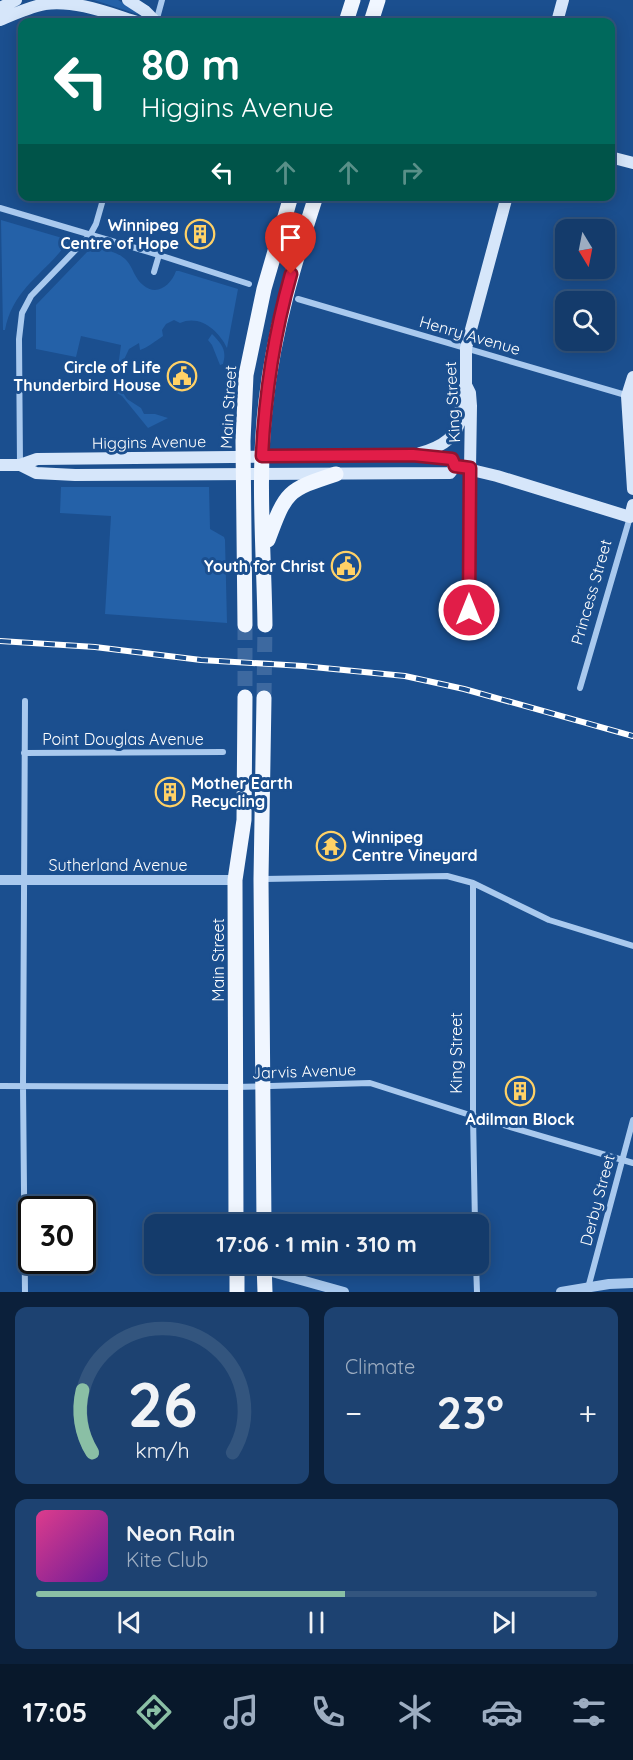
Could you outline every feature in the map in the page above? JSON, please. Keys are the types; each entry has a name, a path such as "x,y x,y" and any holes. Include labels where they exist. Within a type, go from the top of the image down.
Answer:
{"main road":[{"path":"0,8 15,0"},
{"path":"128,0 153,18"},
{"path":"347,18 353,0"},
{"path":"372,18 378,0"},
{"path":"558,18 564,0"},
{"path":"0,20 44,4 82,5 125,18"},
{"path":"615,158 633,163"},
{"name":"Main Street","path":"245,625 244,396 252,340 290,201"},
{"path":"265,625 262,456 266,400 285,295 314,201"},
{"name":"King Street","path":"470,468 471,406 470,393 466,385 466,348 506,201"},
{"path":"633,377 630,397 633,489"},
{"path":"413,455 432,450 450,439 458,428 461,394 466,385"},
{"name":"Higgins Avenue","path":"0,465 20,465 37,459 413,455 452,459 455,466"},
{"name":"Higgins Avenue","path":"20,465 36,473 56,474 244,475 450,473 455,466"},
{"name":"Higgins Avenue","path":"455,466 470,468 632,515"},
{"path":"264,548 278,511 288,495 300,486 336,474"},
{"name":"Main Street","path":"237,1214 236,880 244,820 245,697"},
{"path":"264,698 261,879 264,1214"},
{"path":"237,1274 237,1292"},
{"path":"265,1274 265,1292"}],"street":[{"path":"158,18 162,0"},
{"path":"20,465 19,339 22,314 31,296 90,235 96,224 103,201"},
{"path":"0,208 249,284"},
{"path":"154,272 159,255"},
{"name":"Henry Avenue","path":"298,299 630,397"},
{"name":"King Street","path":"469,610 470,468"},
{"name":"Princess Street","path":"580,688 632,515"},
{"path":"25,701 23,1087 25,1292"},
{"name":"Point Douglas Avenue","path":"24,753 223,752"},
{"path":"261,879 447,876 473,883 549,920 633,946"},
{"name":"Sutherland Avenue","path":"0,880 236,880"},
{"name":"King Street","path":"473,883 475,1214"},
{"name":"Jarvis Avenue","path":"0,1086 236,1087 370,1083 633,1163"},
{"name":"Derby Street","path":"588,1288 633,1120"},
{"path":"289,1274 344,1292"},
{"path":"476,1274 477,1292"},
{"path":"561,1292 633,1283"}],"shaded area":[{"path":"94,0 118,0 138,12 137,14"},
{"path":"1,220 69,240 15,302 5,330 3,330"},
{"path":"101,249 124,258 138,280 153,290 167,285 176,271 238,289 227,348 214,330 202,322 180,323 174,320 166,324 162,330 163,336 149,346 140,350 139,343 129,349 121,366 118,367 121,345 81,336 76,357 36,349 36,305 88,251 98,252"},
{"path":"212,334 224,351 223,364 220,365 208,340"},
{"path":"121,390 127,399 141,408 144,414 155,414 168,418 148,428 122,396 113,391"},
{"path":"61,487 209,487 210,529 224,537 225,540 227,623 105,614 111,516 60,513"}],"tunnel":[{"path":"245,625 245,697"},
{"path":"264,698 265,625"}],"railway":[{"path":"0,641 95,647 201,660 303,666 405,676 464,689 633,736"}],"place":[{"name":"Winnipeg Centre of Hope","path":"200,234"},
{"name":"Circle of Life Thunderbird House","path":"182,376"},
{"name":"Youth for Christ","path":"346,566"},
{"name":"Mother Earth Recycling","path":"170,792"},
{"name":"Winnipeg Centre Vineyard","path":"331,846"},
{"name":"Adilman Block","path":"520,1091"}],"route":[{"path":"291,274 276,336 269,379 264,414 262,456 413,455 452,459 455,466 470,468 469,610"}]}
